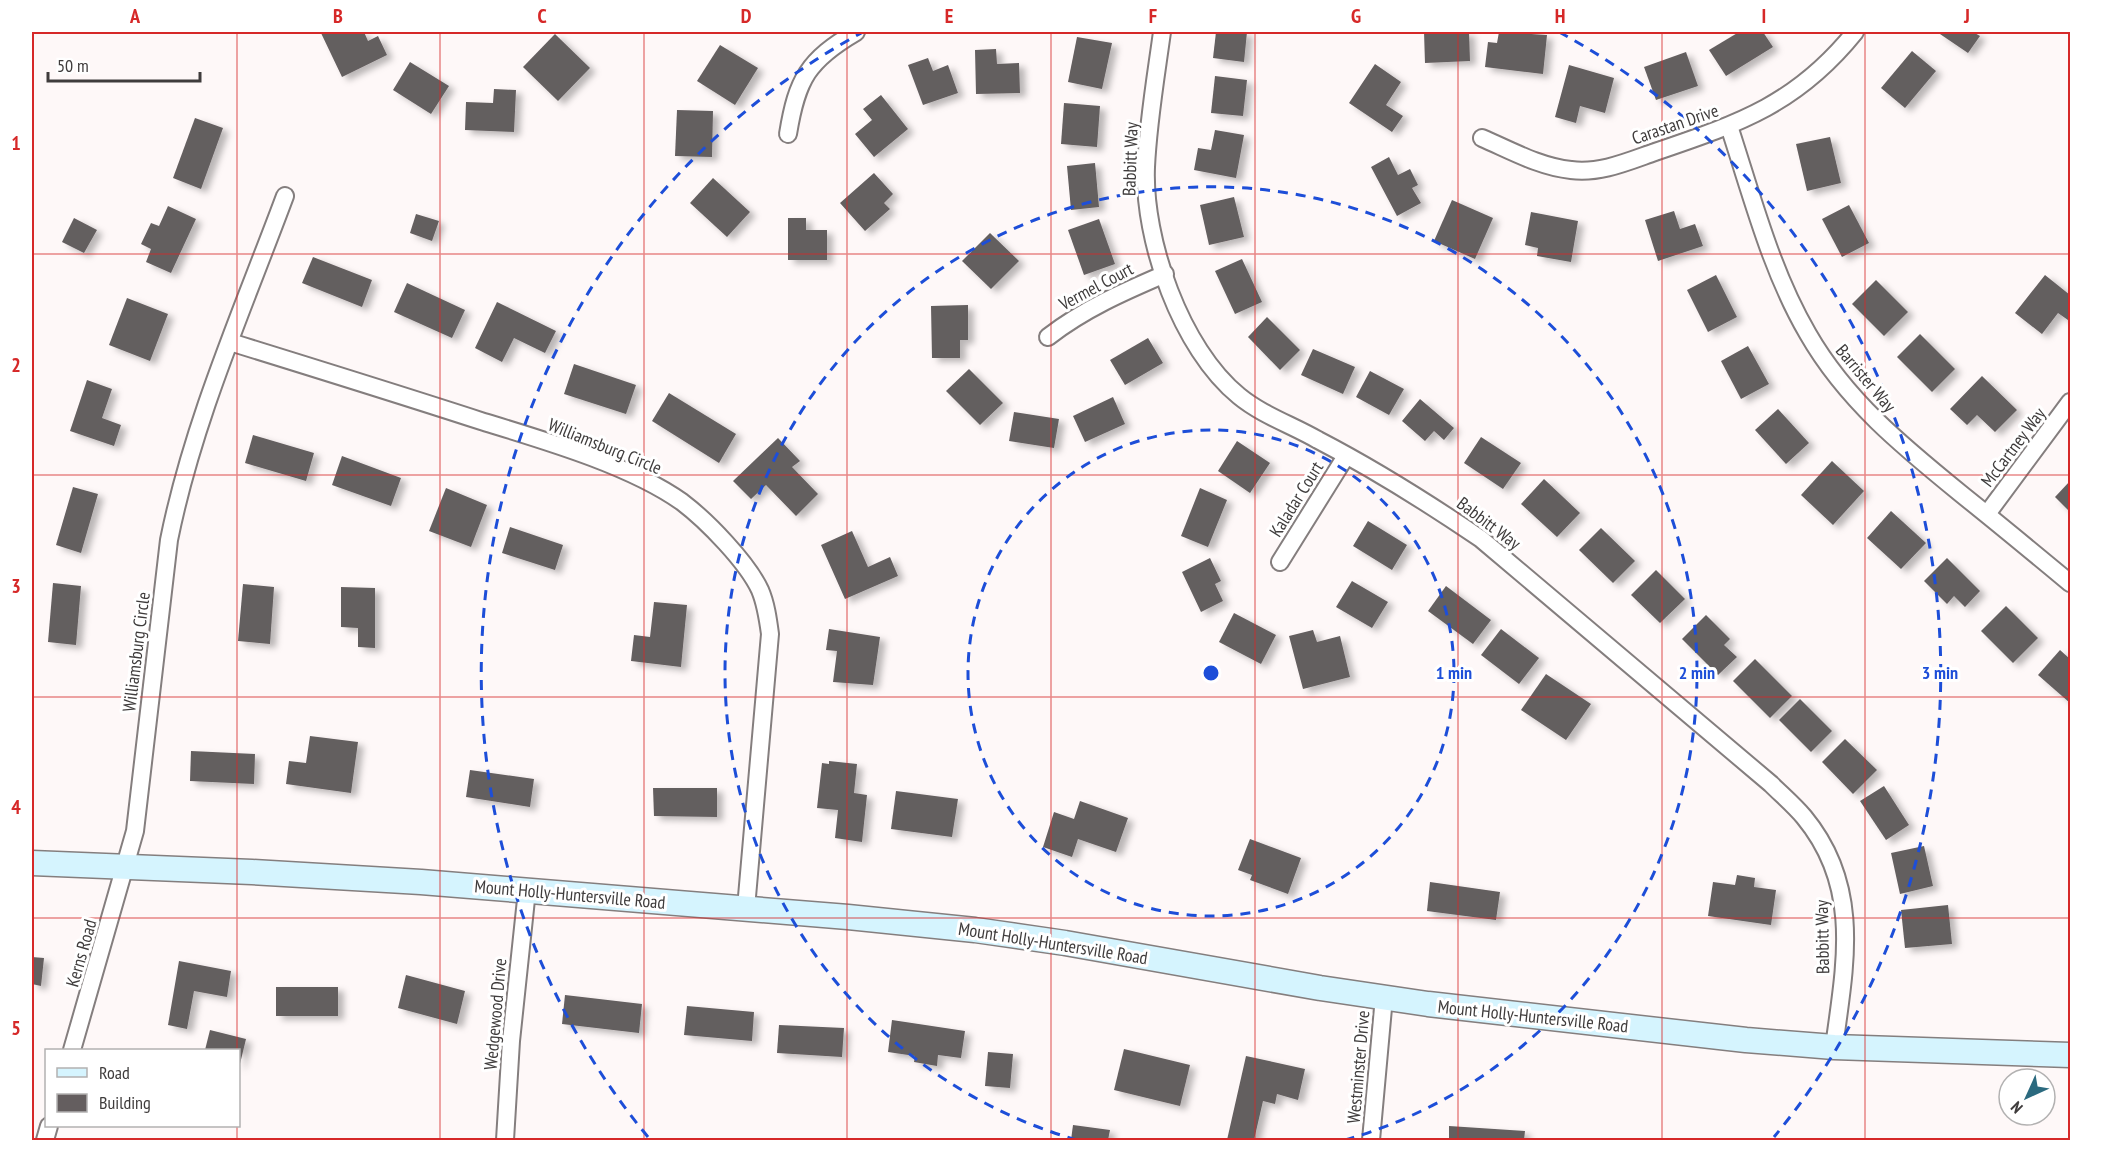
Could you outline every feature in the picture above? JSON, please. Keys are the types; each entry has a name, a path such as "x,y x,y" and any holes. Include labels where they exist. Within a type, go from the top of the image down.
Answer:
{"main road":[{"name":"Mount Holly-Huntersville Road","path":"32,863 275,873 527,890 848,916 998,933 1384,997 1734,1038 1834,1047 2070,1055"}],"street":[{"path":"788,134 800,83 808,71 830,47 856,32"},
{"name":"Babbitt Way","path":"1162,32 1146,168 1151,223 1165,274 1178,310 1194,343 1219,379 1249,403 1434,507 1481,538 1771,784 1804,818 1823,846 1837,874 1845,908 1844,975 1834,1047"},
{"name":"Carastan Drive","path":"1482,138 1554,167 1572,171 1590,171 1617,165 1753,116 1792,93 1811,78 1836,55 1855,32"},
{"name":"Barrister Way","path":"1729,126 1768,244 1791,301 1826,363 1881,428 2070,584"},
{"name":"Williamsburg Circle","path":"125,866 135,831 173,519 194,442 285,196"},
{"name":"Vermel Court","path":"1048,337 1102,301 1165,274"},
{"name":"Williamsburg Circle","path":"230,342 516,432 603,462 648,483 681,502 700,517 729,547 760,590 768,614 770,634 746,908"},
{"name":"McCartney Way","path":"1987,514 2070,402"},
{"name":"Kaladar Court","path":"1280,562 1346,456"},
{"name":"Kerns Road","path":"72,1049 125,866"},
{"name":"Wedgewood Drive","path":"505,1140 511,1041 527,890"},
{"name":"Westminster Drive","path":"1371,1140 1384,997"}],"building":[{"path":"364,32 368,41 378,36 387,55 342,77 321,33"},
{"path":"1216,32 1247,32 1244,62 1213,58"},
{"path":"1424,32 1469,32 1470,61 1425,63"},
{"path":"1499,32 1547,35 1543,74 1485,67 1488,42 1497,43"},
{"path":"1739,32 1763,32 1773,47 1726,76 1709,50"},
{"path":"1937,32 1973,32 1980,36 1968,53"},
{"path":"555,34 590,68 558,101 523,67"},
{"path":"1077,37 1112,43 1102,89 1068,82"},
{"path":"720,45 758,68 735,105 697,81"},
{"path":"996,49 997,64 1019,63 1020,93 976,94 975,50"},
{"path":"1912,51 1936,71 1905,108 1881,88"},
{"path":"1686,52 1698,86 1656,100 1644,67"},
{"path":"928,58 933,71 948,65 958,93 923,105 908,65"},
{"path":"410,62 449,86 431,114 393,90"},
{"path":"1375,64 1401,82 1386,105 1403,116 1392,132 1349,103"},
{"path":"1569,65 1614,78 1605,113 1580,106 1576,123 1555,117"},
{"path":"1215,76 1247,80 1243,116 1211,113"},
{"path":"494,89 516,90 514,132 465,130 466,102 493,103"},
{"path":"881,95 908,129 874,157 855,134 872,120 863,109"},
{"path":"1064,103 1100,106 1097,147 1061,144"},
{"path":"677,110 713,111 712,157 675,156"},
{"path":"195,118 223,128 201,189 173,178"},
{"path":"1215,130 1244,135 1236,178 1194,170 1198,148 1211,150"},
{"path":"1830,137 1841,183 1807,191 1796,144"},
{"path":"1389,157 1398,175 1410,169 1418,185 1412,188 1421,203 1397,216 1371,167"},
{"path":"1095,163 1099,207 1071,210 1067,166"},
{"path":"874,173 893,194 884,203 890,209 865,231 840,203"},
{"path":"713,178 750,212 727,237 690,203"},
{"path":"1234,197 1244,237 1209,245 1200,205"},
{"path":"1452,200 1493,218 1475,259 1434,241"},
{"path":"1849,205 1869,243 1842,257 1822,219"},
{"path":"168,206 196,219 171,273 146,262 151,249 141,244 151,223 159,226"},
{"path":"1674,211 1680,229 1695,224 1703,246 1658,261 1645,220"},
{"path":"1531,212 1578,221 1571,262 1537,256 1538,248 1525,245"},
{"path":"416,214 439,221 432,241 410,233"},
{"path":"74,218 97,230 84,253 62,242"},
{"path":"788,218 806,218 806,230 827,230 827,260 788,260"},
{"path":"1099,219 1115,264 1084,275 1068,230"},
{"path":"990,233 1019,261 991,289 962,261"},
{"path":"313,257 372,280 362,307 302,283"},
{"path":"1242,259 1262,302 1235,314 1215,271"},
{"path":"1716,275 1737,317 1708,332 1687,290"},
{"path":"2045,275 2070,295 2070,316 2068,320 2058,313 2042,334 2015,313"},
{"path":"1876,280 1908,312 1884,336 1852,304"},
{"path":"407,283 465,310 452,338 394,312"},
{"path":"127,298 168,314 150,361 109,345"},
{"path":"497,302 556,331 545,353 514,338 502,362 475,348"},
{"path":"968,305 968,340 960,340 960,358 932,358 931,306"},
{"path":"1267,317 1300,350 1280,370 1248,337"},
{"path":"1920,334 1955,369 1932,392 1897,357"},
{"path":"1148,338 1163,363 1125,385 1110,360"},
{"path":"1748,346 1769,384 1741,399 1721,361"},
{"path":"1313,349 1355,367 1343,394 1301,375"},
{"path":"574,364 636,385 626,414 564,394"},
{"path":"969,369 1003,403 980,425 946,391"},
{"path":"1370,371 1404,389 1389,415 1356,397"},
{"path":"1982,376 2017,410 1995,432 1977,415 1967,425 1950,409"},
{"path":"87,380 112,389 102,418 121,425 114,446 70,431"},
{"path":"669,393 736,434 719,463 652,421"},
{"path":"1113,397 1125,424 1085,442 1073,416"},
{"path":"1420,399 1454,428 1444,440 1434,431 1425,441 1402,421"},
{"path":"1778,409 1809,443 1786,464 1755,430"},
{"path":"1014,412 1059,419 1054,448 1009,441"},
{"path":"253,435 314,453 306,481 245,463"},
{"path":"1481,437 1521,463 1503,489 1464,463"},
{"path":"778,438 800,461 792,467 818,494 796,516 766,485 751,499 733,481"},
{"path":"1237,441 1270,463 1250,493 1218,471"},
{"path":"342,456 401,478 391,506 332,485"},
{"path":"1832,461 1864,491 1833,525 1801,495"},
{"path":"1544,479 1580,513 1557,537 1521,504"},
{"path":"2070,481 2070,512 2055,497"},
{"path":"73,487 98,494 81,553 56,545"},
{"path":"446,488 487,505 471,547 429,531"},
{"path":"1200,488 1227,500 1208,547 1181,536"},
{"path":"1891,511 1926,543 1901,569 1867,538"},
{"path":"1368,521 1407,545 1392,570 1353,546"},
{"path":"510,527 563,545 555,570 502,553"},
{"path":"1601,528 1635,561 1613,583 1579,550"},
{"path":"852,531 868,567 890,557 898,576 845,599 821,545"},
{"path":"1210,558 1221,581 1215,584 1223,601 1201,612 1182,572"},
{"path":"1947,558 1980,591 1965,607 1954,596 1947,604 1924,581"},
{"path":"1656,570 1685,599 1660,623 1631,595"},
{"path":"1352,581 1388,602 1372,628 1336,607"},
{"path":"53,583 81,586 76,645 48,642"},
{"path":"243,584 274,587 270,644 238,641"},
{"path":"1446,586 1491,620 1473,644 1428,611"},
{"path":"341,587 375,588 375,648 358,647 358,628 341,627"},
{"path":"654,602 687,605 681,667 631,661 634,635 650,637"},
{"path":"2006,606 2038,638 2013,663 1981,631"},
{"path":"1234,613 1276,635 1261,664 1219,642"},
{"path":"1706,615 1730,639 1724,645 1737,657 1718,675 1682,639"},
{"path":"829,629 880,637 873,685 833,682 837,651 826,650"},
{"path":"1501,629 1539,658 1519,684 1481,655"},
{"path":"1313,630 1317,642 1340,636 1350,677 1303,689 1289,636"},
{"path":"2060,650 2070,659 2070,703 2038,675"},
{"path":"1755,659 1792,696 1770,718 1733,681"},
{"path":"1546,674 1591,704 1566,740 1521,710"},
{"path":"1800,699 1832,731 1811,752 1779,720"},
{"path":"310,736 358,742 351,793 286,784 289,761 306,763"},
{"path":"1845,739 1877,770 1853,794 1822,762"},
{"path":"191,751 255,754 254,784 190,781"},
{"path":"829,761 857,764 854,793 867,795 862,842 835,838 838,810 817,808 822,763 829,764"},
{"path":"470,770 534,779 530,807 466,797"},
{"path":"1884,786 1909,825 1886,840 1860,801"},
{"path":"653,788 717,788 717,817 654,816"},
{"path":"896,791 958,799 952,837 891,829"},
{"path":"1080,801 1128,818 1116,852 1078,839 1072,857 1043,847 1054,812 1074,819"},
{"path":"1250,839 1301,858 1288,894 1250,880 1252,875 1238,870"},
{"path":"1924,846 1933,886 1900,894 1891,853"},
{"path":"1737,875 1755,878 1754,887 1776,890 1771,925 1708,916 1713,882 1735,885"},
{"path":"1430,882 1500,892 1496,920 1427,911"},
{"path":"1948,905 1952,944 1905,948 1901,910"},
{"path":"32,957 44,958 41,986 32,984"},
{"path":"179,961 231,971 227,997 194,991 187,1029 168,1025"},
{"path":"406,975 465,991 457,1024 398,1008"},
{"path":"276,987 338,987 338,1016 276,1016"},
{"path":"565,995 642,1004 639,1033 562,1024"},
{"path":"687,1006 754,1012 752,1041 684,1035"},
{"path":"892,1020 965,1031 961,1058 938,1055 937,1066 914,1062 915,1056 888,1052"},
{"path":"779,1025 844,1028 842,1057 777,1053"},
{"path":"210,1030 246,1039 240,1064 240,1049 205,1049"},
{"path":"1124,1049 1190,1065 1180,1106 1114,1090"},
{"path":"988,1052 1013,1054 1010,1088 985,1086"},
{"path":"1246,1056 1305,1069 1298,1100 1277,1094 1275,1104 1263,1101 1254,1140 1227,1140"},
{"path":"1073,1125 1110,1130 1108,1140 1071,1140"},
{"path":"1449,1126 1525,1131 1524,1140 1449,1140"}]}
